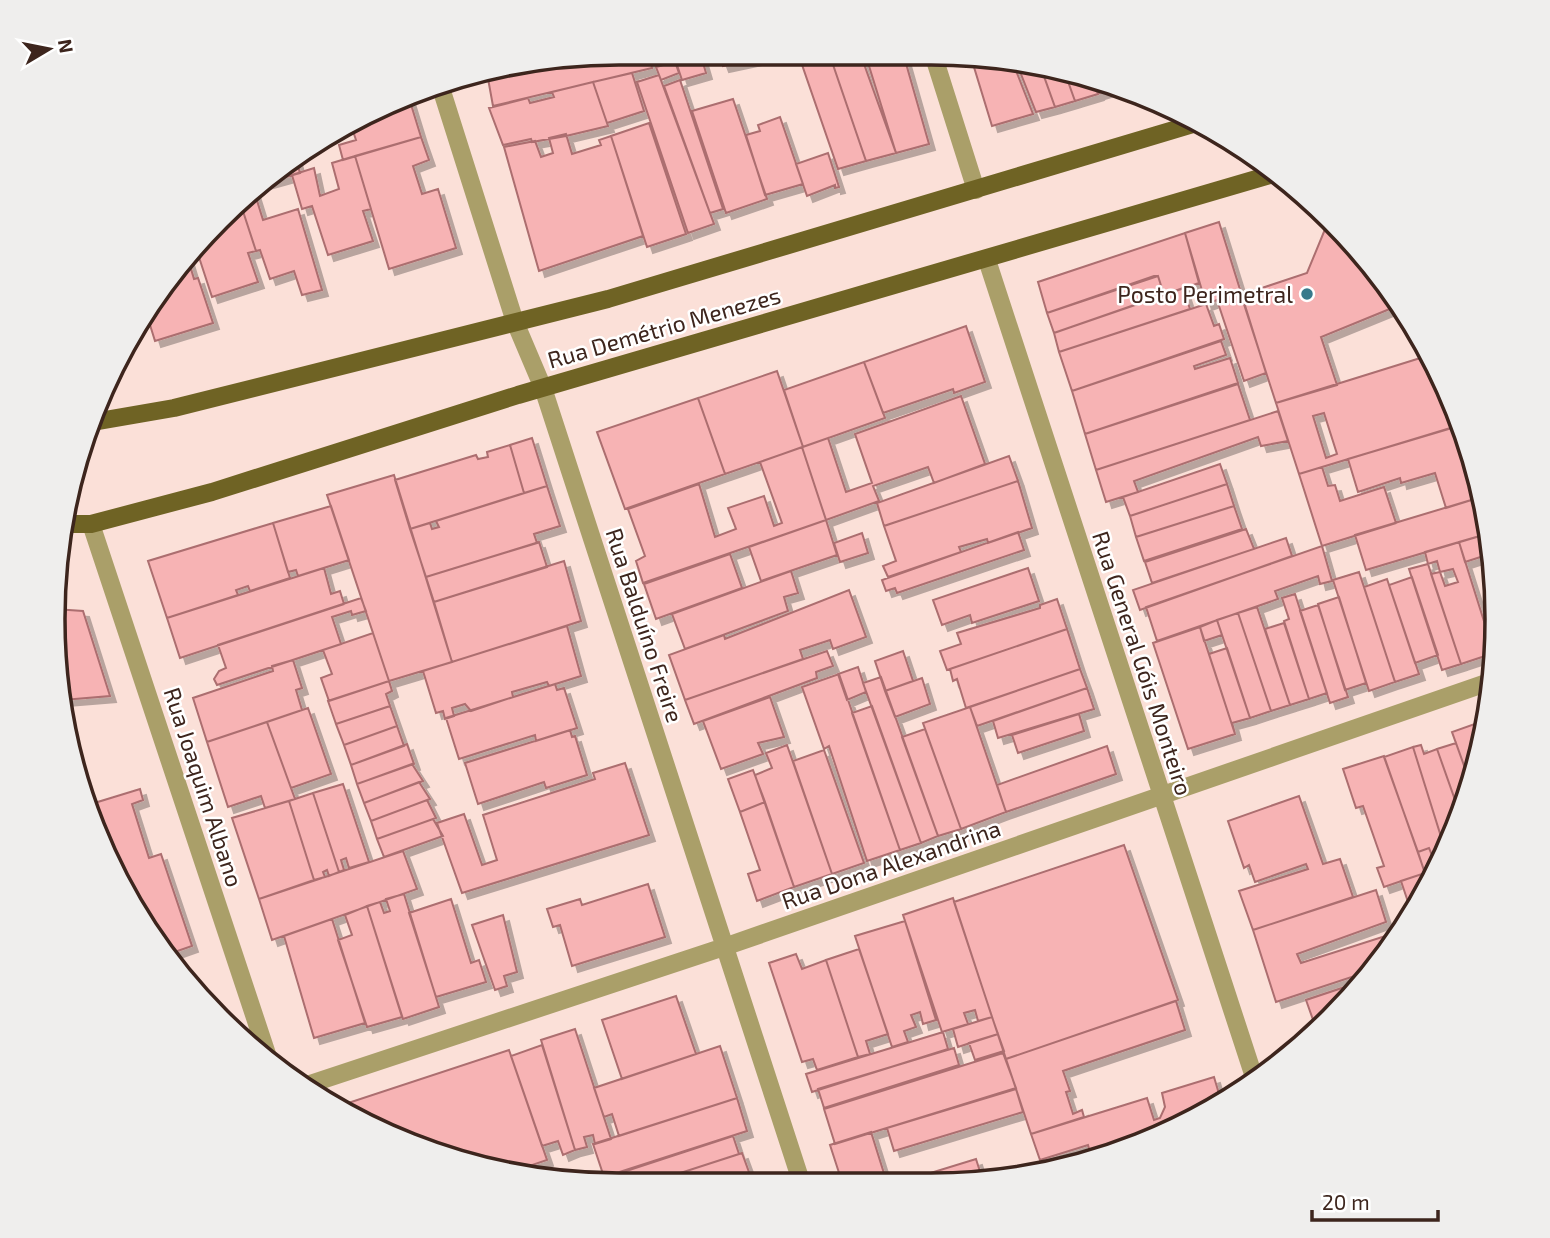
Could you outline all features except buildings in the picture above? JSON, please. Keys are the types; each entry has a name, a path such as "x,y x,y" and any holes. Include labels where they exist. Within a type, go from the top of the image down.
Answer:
{"main road":[{"name":"Rua Demétrio Menezes","path":"102,420 174,408 608,299 1185,127"},
{"name":"Rua Demétrio Menezes","path":"73,524 90,524 212,492 543,388 1265,177"}],"street":[{"path":"937,65 976,190"},
{"name":"Rua Balduíno Freire","path":"443,94 515,322 543,388 799,1173"},
{"name":"Rua General Góis Monteiro","path":"986,260 1252,1071"},
{"name":"Rua Joaquim Albano","path":"90,524 264,1044"},
{"name":"Rua Dona Alexandrina","path":"315,1082 724,947 1482,685"}],"place":[{"name":"Posto Perimetral","path":"1307,294"}]}
